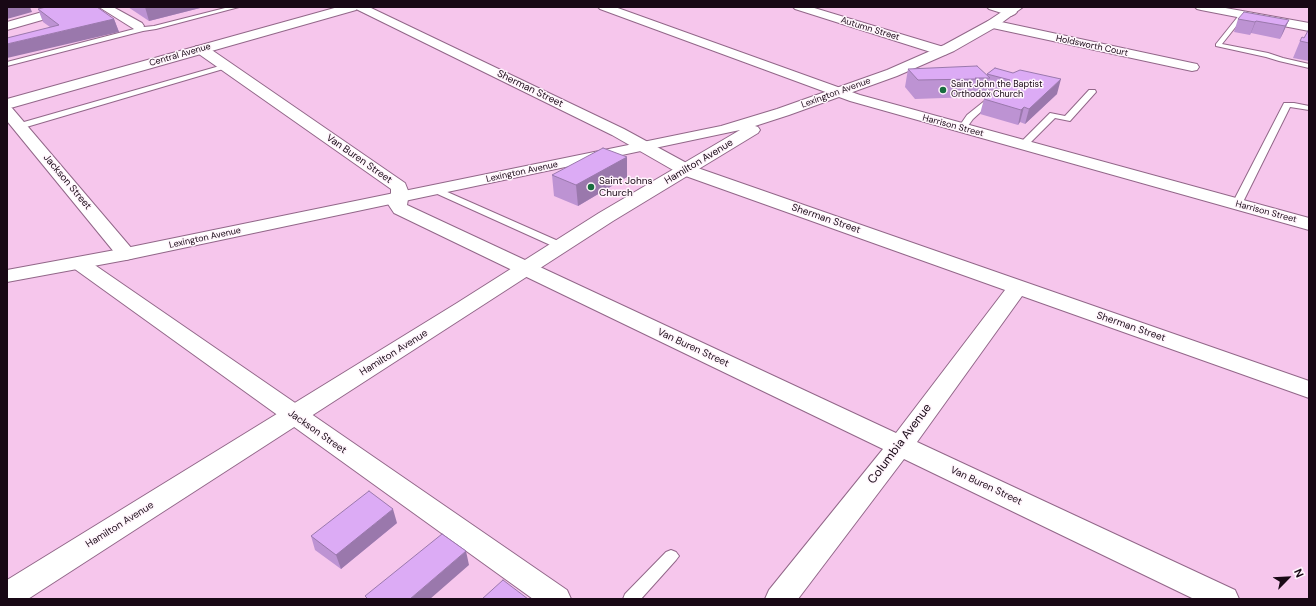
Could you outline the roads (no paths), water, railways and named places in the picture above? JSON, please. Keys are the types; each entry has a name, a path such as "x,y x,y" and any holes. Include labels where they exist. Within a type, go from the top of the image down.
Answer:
{"main road":[{"path":"7,26 73,7"},
{"name":"Central Avenue","path":"7,104 352,7"},
{"name":"Lexington Avenue","path":"7,276 126,254 724,130 783,112 838,92 913,68 992,24 1014,9"},
{"name":"Hamilton Avenue","path":"7,596 526,269 560,246 783,112"}],"street":[{"path":"105,7 140,28"},
{"name":"Sherman Street","path":"360,7 618,132 686,170 1309,390"},
{"name":"Harrison Street","path":"604,7 838,92 962,128 1309,224"},
{"name":"Autumn Street","path":"799,7 942,51"},
{"path":"993,7 1014,9"},
{"path":"1201,7 1309,27"},
{"name":"Holdsworth Court","path":"992,24 1192,67"},
{"name":"Van Buren Street","path":"201,49 398,186 400,193 397,204 400,209 1224,599"},
{"name":"Jackson Street","path":"7,111 126,254"},
{"name":"Jackson Street","path":"78,263 556,599"},
{"name":"Columbia Avenue","path":"780,599 900,446 1018,287"}],"lane":[{"path":"7,64 140,28 236,7"},
{"path":"1242,14 1218,45 1268,55 1281,60 1309,66"},
{"path":"20,126 226,67"},
{"path":"962,128 970,117 991,99 980,84 968,80"},
{"path":"1024,145 1053,115 1067,119 1092,92"},
{"path":"1237,204 1287,106 1294,105 1309,108"},
{"path":"436,190 560,246"},
{"path":"631,599 671,556"}],"place":[{"name":"Saint John the Baptist Orthodox Church","path":"943,90"},
{"name":"Saint Johns Church","path":"591,187"}]}
